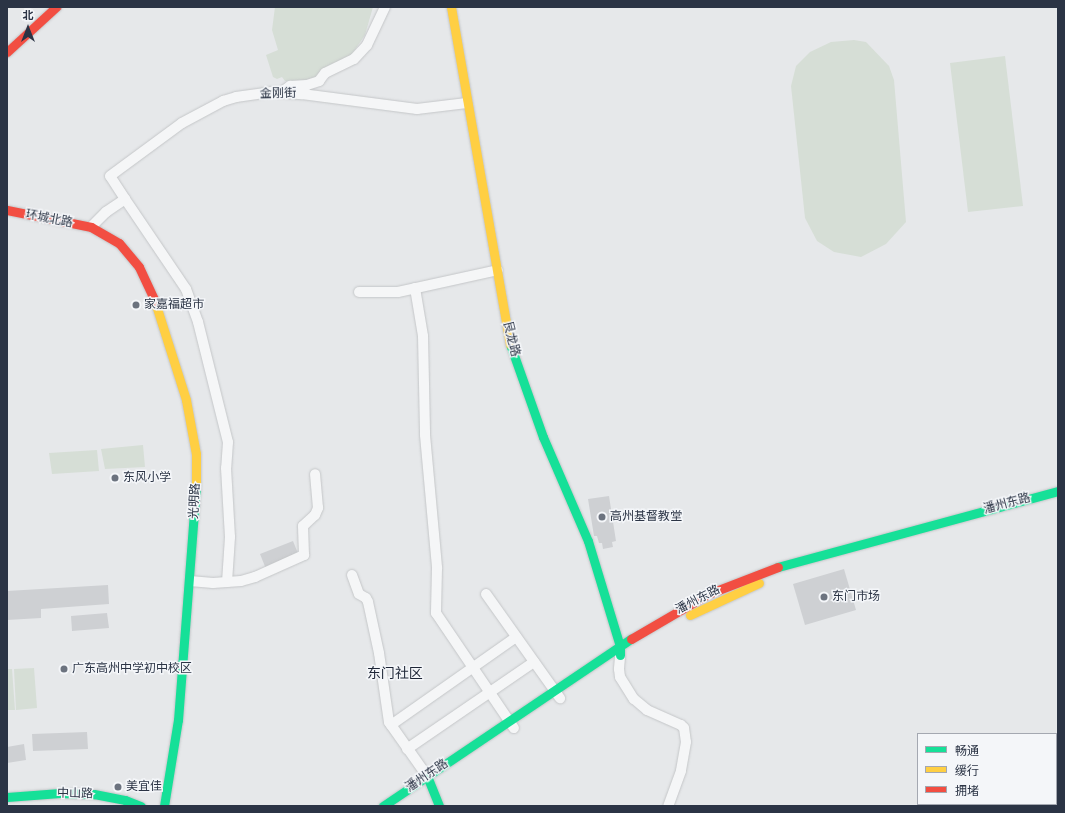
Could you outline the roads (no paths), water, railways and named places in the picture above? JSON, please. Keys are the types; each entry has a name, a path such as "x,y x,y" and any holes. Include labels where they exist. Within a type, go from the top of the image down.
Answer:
{"street":[{"path":"7,52 56,7"},
{"path":"282,92 290,86 307,85 319,81 325,73 354,59 367,45 385,7"},
{"name":"艮龙路","path":"451,7 509,340 543,437 588,540 620,646 620,657"},
{"name":"金刚街","path":"125,199 110,176 182,123 211,106 236,97 282,92 417,109 467,102"},
{"path":"91,227 106,212 125,199 186,289 192,302 228,444 226,468 230,536 227,582"},
{"name":"环城北路","path":"7,210 91,227"},
{"name":"光明路","path":"91,227 118,243 134,259 151,290 164,325 186,400 193,436 196,473 190,580 178,720 164,806"},
{"path":"359,292 398,292 498,270"},
{"path":"415,288 423,336 425,435 437,568 435,611 511,724"},
{"path":"190,580 227,582 249,579 304,555 303,526 315,515 318,508 315,474"},
{"name":"潘州东路","path":"557,694 620,646 666,616 708,594 765,570 1058,491"},
{"name":"潘州东路","path":"383,806 429,780 557,694 684,618 765,581 1058,498"},
{"path":"352,575 359,594 368,600 379,653 388,719 429,780 438,806"},
{"path":"486,594 557,694"},
{"path":"391,725 516,637"},
{"path":"620,657 620,677 634,698 647,710 681,725 684,728 686,742 680,771 668,806"},
{"path":"408,749 534,662"},
{"name":"潘州东路","path":"399,806 429,780"},
{"name":"中山路","path":"9,800 60,793 94,794 125,800 141,806"}],"place":[{"name":"家嘉福超市","path":"136,305"},
{"name":"东风小学","path":"115,478"},
{"name":"高州基督教堂","path":"602,517"},
{"name":"东门市场","path":"824,597"},
{"name":"广东高州中学初中校区","path":"64,669"},
{"name":"美宜佳","path":"118,787"}],"district":[{"name":"东门社区","path":"395,674"}]}
